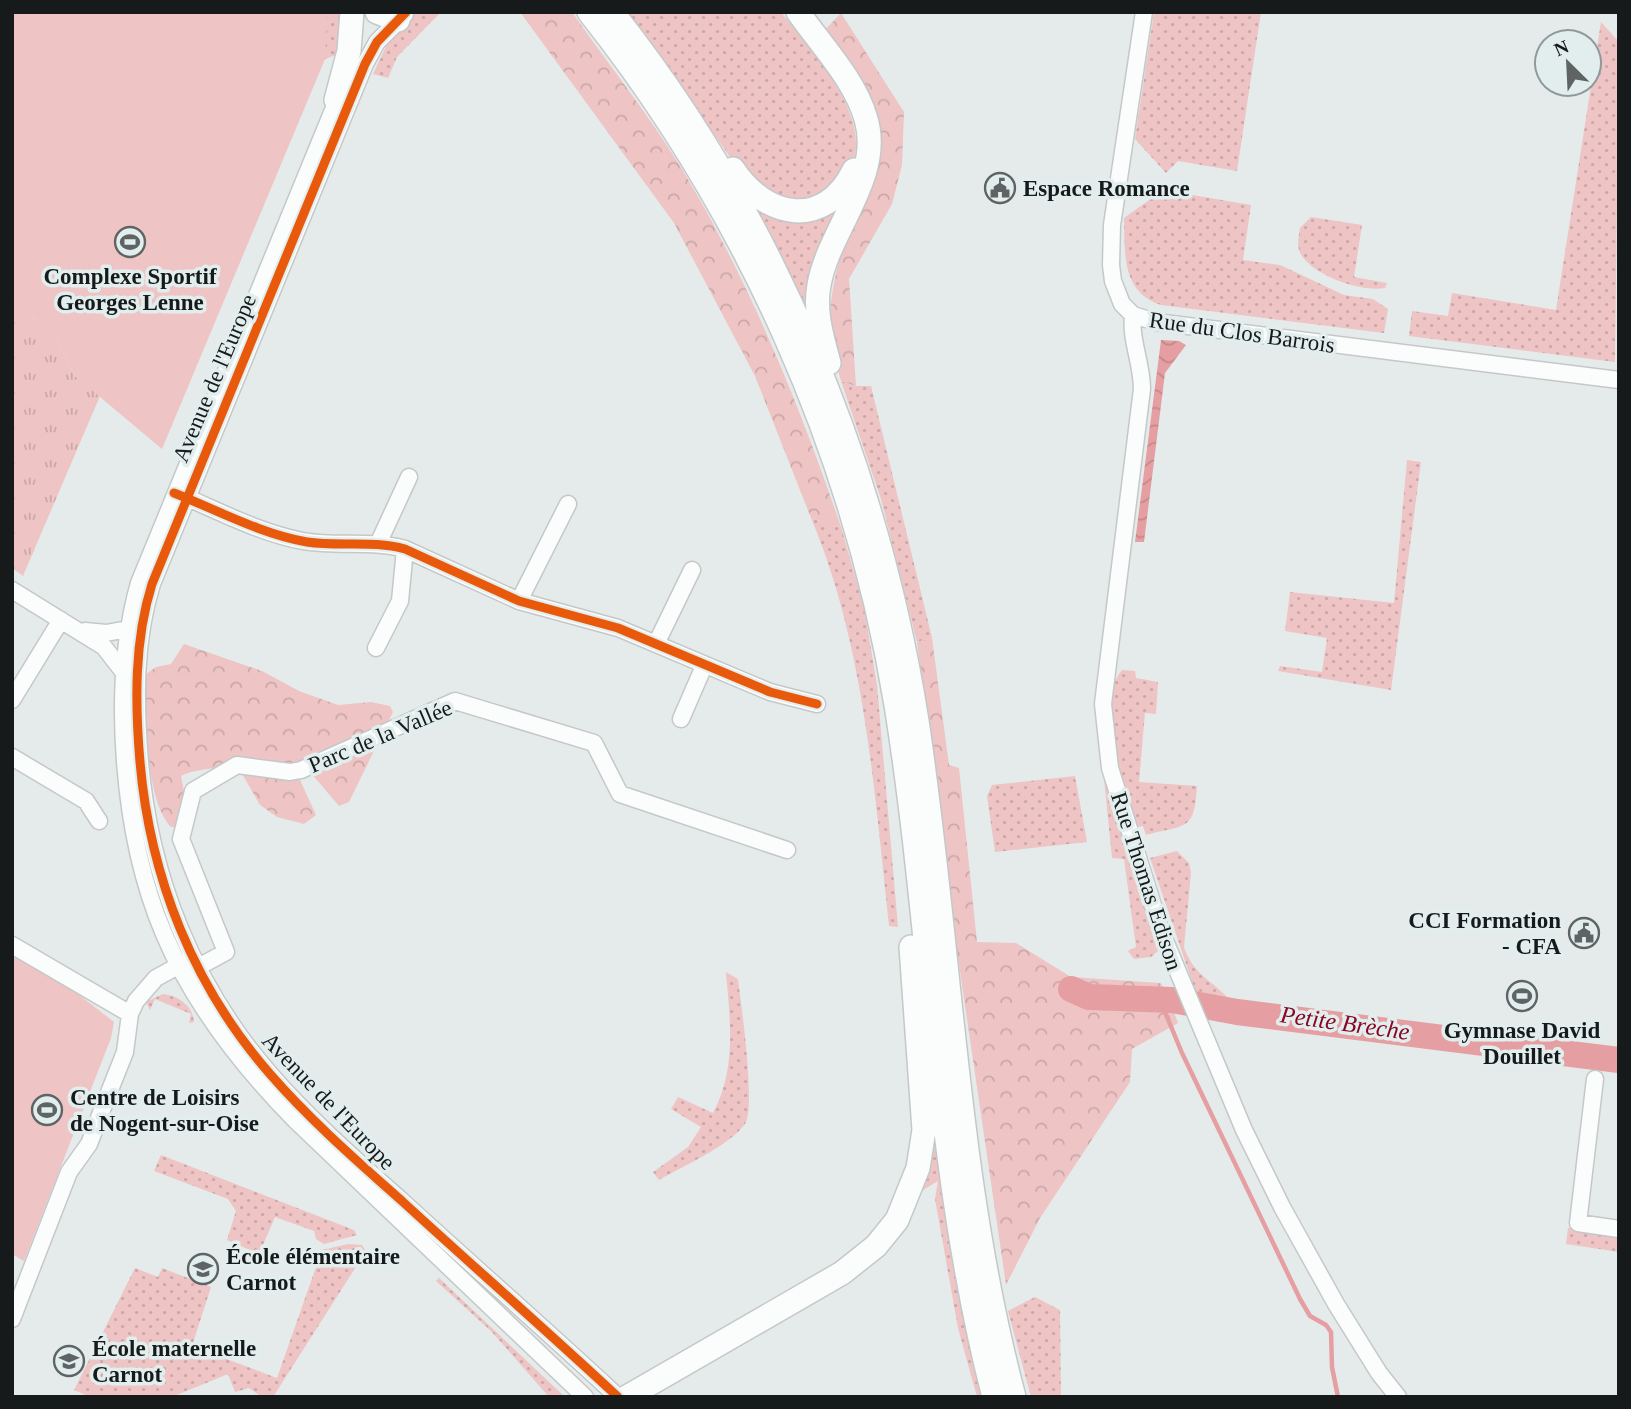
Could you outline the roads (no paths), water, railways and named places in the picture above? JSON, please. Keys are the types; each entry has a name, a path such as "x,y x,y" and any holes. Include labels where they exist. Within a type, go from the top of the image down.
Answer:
{"highway":[{"path":"336,100 349,51 352,12"},
{"path":"589,12 691,157 742,247 776,317 818,417 847,501 872,590 896,706 960,1237 994,1397"},
{"path":"612,12 709,152 776,275 830,396 863,491"},
{"path":"649,62 701,123 754,196 778,209 812,207 833,198 847,184 859,158 861,137 855,112 842,88 786,12"},
{"path":"797,12 854,92 864,113 870,137 867,167 827,256 817,304 823,342 846,416 895,608 916,717 977,1220 998,1337 1014,1397"},
{"path":"627,1397 860,1259 891,1229 911,1191 922,1151 924,1112 896,706"}],"street":[{"name":"Rue du Clos Barrois","path":"1144,12 1110,248 1115,290 1122,304 1133,315 1156,322 1619,380"},
{"name":"Avenue de l'Europe","path":"392,14 359,53 336,100 180,495 159,563 145,610 137,713 148,819 189,966 214,1021 268,1092 584,1397"},
{"name":"Avenue de l'Europe","path":"392,14 369,54 180,495 142,573 128,629 125,674 125,751 133,820 159,922 232,1025 286,1091 394,1194 618,1397"},
{"name":"Rue Thomas Edison","path":"1133,315 1132,334 1141,369 1142,389 1103,704 1104,732 1126,827 1194,1016 1244,1130 1282,1207 1371,1362 1398,1397"},
{"path":"379,544 409,477"},
{"path":"180,495 293,539 331,545 379,544 405,549 519,601 618,628 770,692 817,704"},
{"path":"519,601 568,503"},
{"path":"376,648 400,601 405,549"},
{"path":"656,644 692,569"},
{"path":"12,590 110,652 125,674"},
{"path":"12,700 61,620"},
{"path":"79,630 106,634 128,629"},
{"path":"681,719 704,666"},
{"name":"Parc de la Vallée","path":"189,966 226,952 181,839 193,792 237,765 290,772 301,770 455,701 594,743 620,794 787,850"},
{"path":"12,757 86,801 99,821"},
{"path":"12,945 130,1014"},
{"path":"12,1319 69,1172 95,1129 127,1046 130,1014 145,988 189,966"},
{"path":"1595,1079 1578,1223 1619,1228"}],"water":[{"path":"1161,340 1179,341 1186,345 1165,373 1144,542 1135,542"}],"waterway":[{"name":"Petite Brèche","path":"1071,989 1089,997 1172,1000 1237,1012 1619,1060"},
{"path":"1160,1000 1182,1053 1300,1299 1310,1316 1326,1325 1331,1332 1332,1367 1338,1397"}],"place":[{"name":"Espace Romance","path":"1000,188"},
{"name":"Complexe Sportif Georges Lenne","path":"130,242"},
{"name":"CCI Formation - CFA","path":"1584,933"},
{"name":"Gymnase David Douillet","path":"1522,996"},
{"name":"Centre de Loisirs de Nogent-sur-Oise","path":"47,1110"},
{"name":"École élémentaire Carnot","path":"203,1269"},
{"name":"École maternelle Carnot","path":"69,1361"}]}
